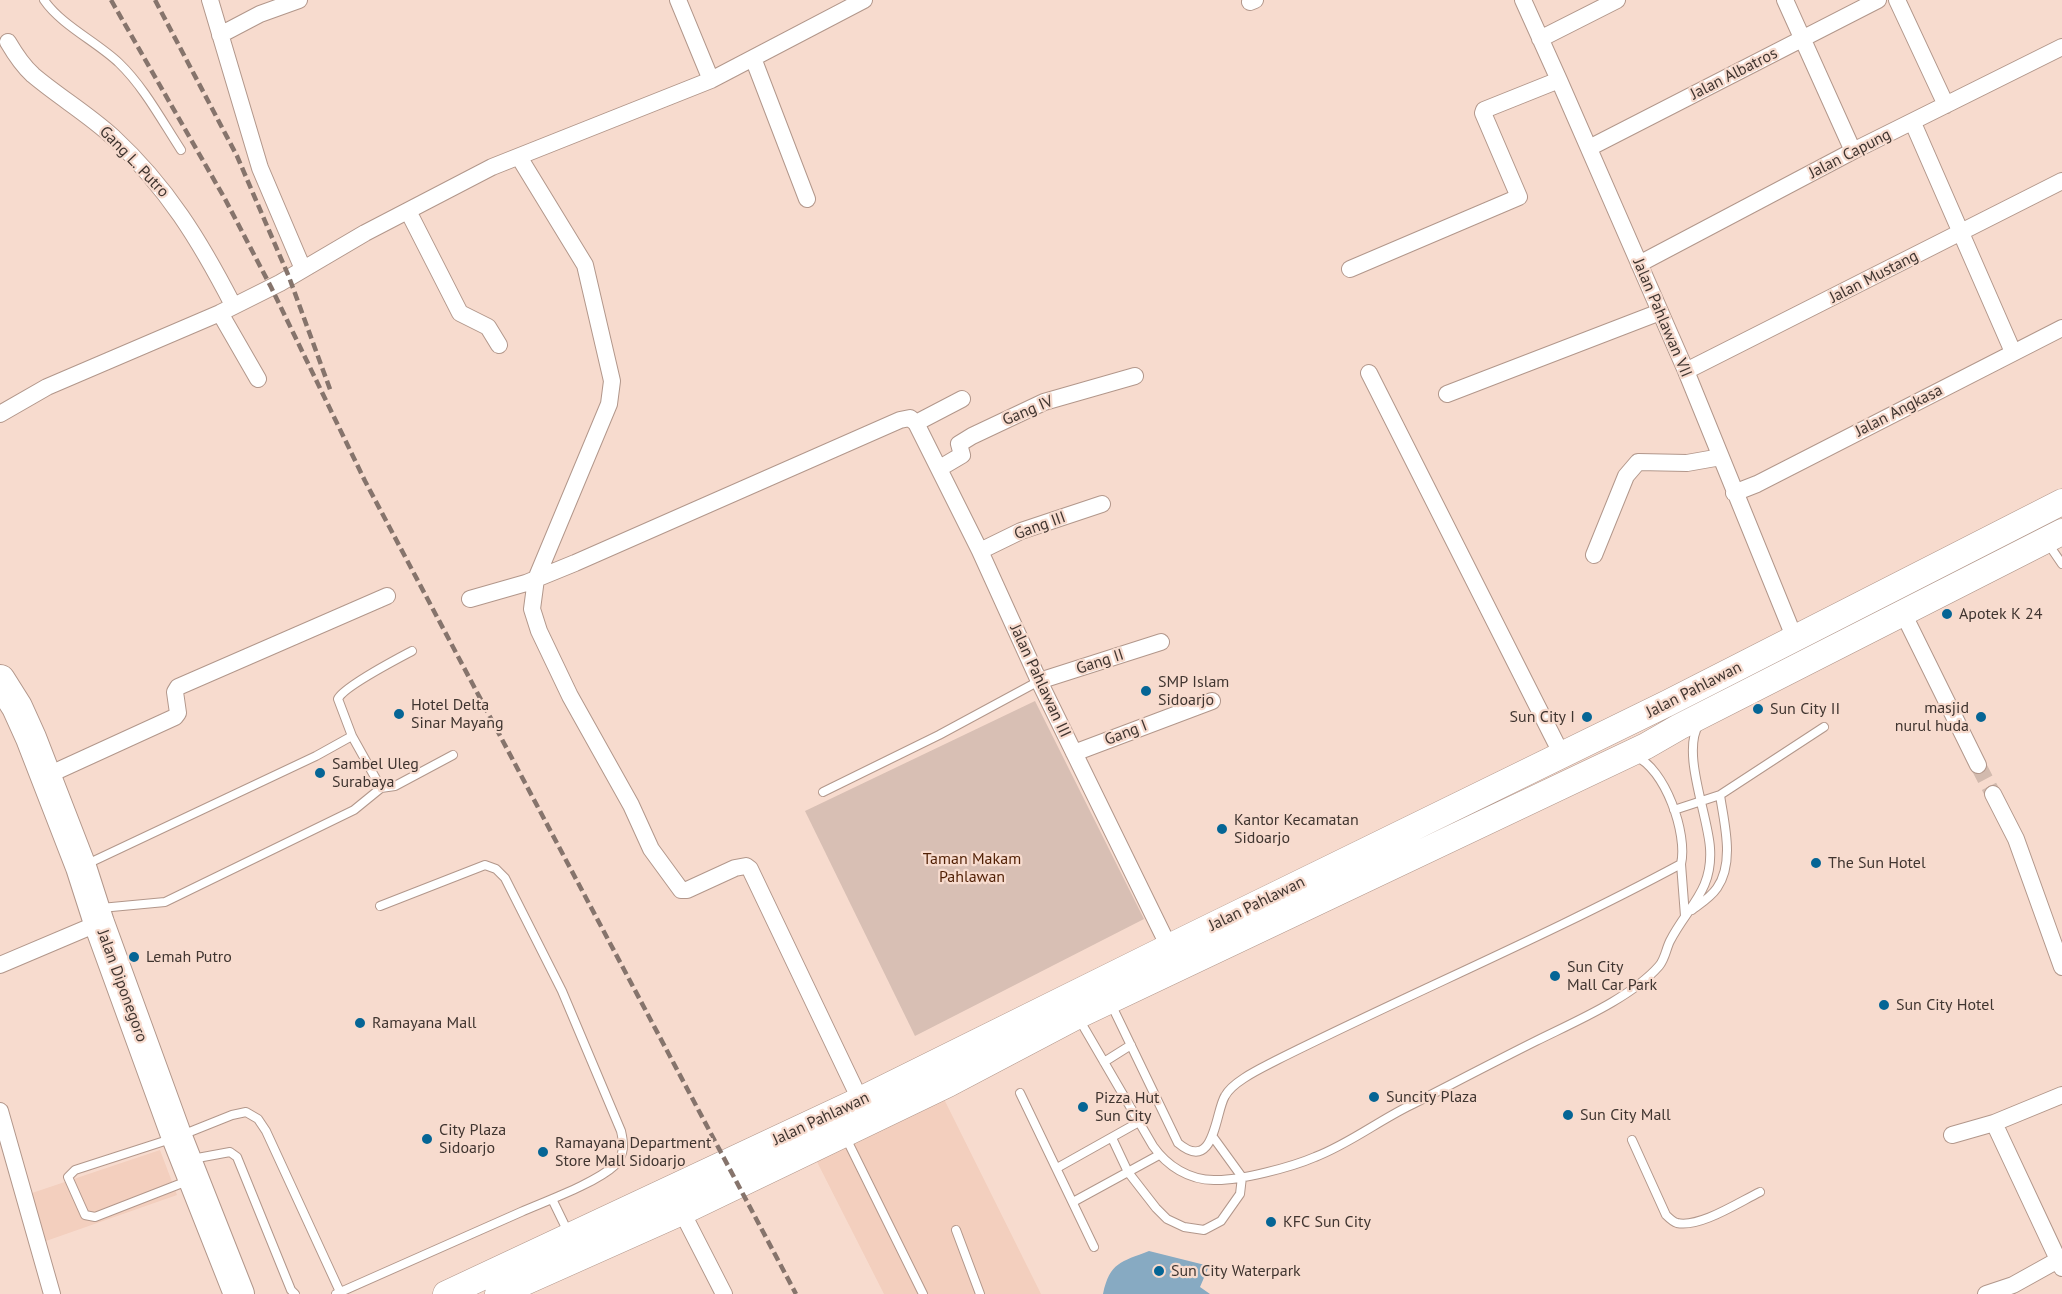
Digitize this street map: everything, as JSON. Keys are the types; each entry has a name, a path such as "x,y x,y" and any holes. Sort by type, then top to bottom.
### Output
{"highway":[{"name":"Jalan Diponegoro","path":"0,680 17,707 46,776 81,867 185,1159 239,1294"}],"main road":[{"name":"Jalan Pahlawan","path":"446,1294 574,1246 682,1212 840,1123 1169,947 1634,720 2062,502"},
{"name":"Jalan Pahlawan","path":"865,1111 948,1084 1077,1016 1637,750 1707,712 2054,536"},
{"path":"1668,703 1679,727"},
{"path":"1634,720 1637,750"},
{"name":"Jalan Pahlawan","path":"498,1294 574,1246 726,1165 840,1123"}],"street":[{"path":"210,0 260,168 303,269"},
{"path":"220,35 260,14 300,0"},
{"path":"678,0 711,80"},
{"path":"0,414 47,387 227,309 280,283 365,233 492,167 711,80 864,0"},
{"name":"Jalan Pahlawan VII","path":"1523,0 1686,371 1795,639"},
{"path":"1540,39 1617,0"},
{"path":"1785,0 1853,151"},
{"name":"Jalan Albatros","path":"1589,148 1878,0"},
{"path":"1897,0 1946,105"},
{"name":"Gang L. Putro","path":"8,42 33,75 114,137 170,198 210,261 227,309 258,380"},
{"name":"Jalan Capung","path":"1639,264 1853,151 2062,47"},
{"path":"753,58 807,199"},
{"path":"1350,269 1519,197 1483,113 1484,110 1559,80"},
{"path":"1913,123 2013,352"},
{"path":"519,157 585,265 612,381 609,404 524,583 539,631 570,696 631,805 651,849 681,890 698,886 741,866 750,869 865,1111"},
{"name":"Jalan Mustang","path":"1686,371 2062,181"},
{"path":"408,211 460,314 488,327 499,345"},
{"path":"1447,394 1660,312"},
{"name":"Jalan Angkasa","path":"1734,493 1757,484 2062,328"},
{"path":"1369,373 1562,754"},
{"name":"Gang IV","path":"939,468 962,455 959,444 1044,402 1135,376"},
{"path":"470,600 524,583 900,420 913,421 962,399"},
{"name":"Jalan Pahlawan III","path":"913,421 980,551 1039,681 1169,947"},
{"path":"1594,555 1626,476 1638,462 1687,463 1721,457"},
{"name":"Gang III","path":"980,551 1021,531 1102,504"},
{"path":"46,776 175,717 178,713 175,692 178,687 387,596"},
{"path":"1903,613 1978,765"},
{"name":"Gang II","path":"1039,681 1161,642"},
{"name":"Gang I","path":"1074,753 1212,701"},
{"path":"1993,794 2016,839 2062,967"},
{"path":"0,965 97,916"},
{"path":"1953,1136 1994,1123 2062,1095"},
{"path":"0,1111 51,1294"},
{"path":"1986,1294 2060,1264 1994,1123"},
{"path":"682,1212 724,1294"}],"lane":[{"path":"44,0 121,65 134,79 181,150"},
{"path":"2054,536 2062,564"},
{"path":"381,789 352,736 338,699 340,695 412,651"},
{"path":"823,792 939,735 1039,681"},
{"path":"1077,1016 1159,1155 1180,1172 1213,1180 1242,1177 1317,1157 1372,1129 1408,1107 1596,1011 1629,991 1660,965 1685,916 1706,887 1710,848 1692,754 1695,730 1707,712"},
{"path":"1674,810 1720,795 1824,727"},
{"path":"81,867 316,756 352,736"},
{"path":"1637,750 1643,760 1658,775 1674,810 1681,838 1685,916"},
{"path":"97,916 165,902 354,810 381,789 395,786 453,755"},
{"path":"1685,916 1717,888 1724,873 1726,842 1720,795"},
{"path":"1109,1001 1178,1143 1186,1150 1196,1150 1205,1147 1213,1137 1224,1096 1256,1071 1338,1029 1587,913 1681,864"},
{"path":"295,1294 291,1290 237,1158 230,1152 185,1159 75,1170 68,1177 86,1215 95,1217 185,1159 232,1114 246,1112 258,1119 266,1131 339,1293 597,1177 614,1166 621,1157 625,1145 562,991 505,878 496,869 485,865 380,906"},
{"path":"1104,1062 1131,1045"},
{"path":"1020,1093 1094,1247"},
{"path":"1057,1168 1139,1122"},
{"path":"840,1123 923,1294"},
{"path":"1112,1138 1128,1172 1156,1208 1167,1218 1184,1227 1204,1230 1221,1221 1230,1209 1240,1194 1242,1177 1213,1137"},
{"path":"1632,1140 1666,1215 1675,1223 1702,1220 1760,1191"},
{"path":"1073,1202 1159,1155"},
{"path":"552,1199 574,1246"},
{"path":"956,1230 980,1294"}],"shaded area":[{"path":"940,1091 1041,1294 884,1294 813,1154"},
{"path":"160,1150 177,1195 46,1241 32,1193"}],"green space":[{"name":"Taman Makam Pahlawan","path":"1035,701 1144,919 915,1036 805,811"}],"water":[{"name":"Sun City Waterpark","path":"1149,1251 1209,1266 1200,1287 1210,1294 1103,1294 1113,1269 1124,1261"}],"tunnel":[{"path":"1978,765 1993,794"}],"railway":[{"path":"111,0 225,199 271,287 365,481 796,1294"},
{"path":"155,0 237,156 289,277 331,392"}],"place":[{"name":"Apotek K 24","path":"1947,614"},
{"name":"SMP Islam Sidoarjo","path":"1146,691"},
{"name":"Sun City II","path":"1758,709"},
{"name":"Hotel Delta Sinar Mayang","path":"399,714"},
{"name":"Sun City I","path":"1587,717"},
{"name":"masjid nurul huda","path":"1981,717"},
{"name":"Sambel Uleg Surabaya","path":"320,773"},
{"name":"Kantor Kecamatan Sidoarjo","path":"1222,829"},
{"name":"The Sun Hotel","path":"1816,863"},
{"name":"Lemah Putro","path":"134,957"},
{"name":"Sun City Mall Car Park","path":"1555,976"},
{"name":"Sun City Hotel","path":"1884,1005"},
{"name":"Ramayana Mall","path":"360,1023"},
{"name":"Suncity Plaza","path":"1374,1097"},
{"name":"Pizza Hut Sun City","path":"1083,1107"},
{"name":"Sun City Mall","path":"1568,1115"},
{"name":"City Plaza Sidoarjo","path":"427,1139"},
{"name":"Ramayana Department Store Mall Sidoarjo","path":"543,1152"},
{"name":"KFC Sun City","path":"1271,1222"},
{"name":"Sun City Waterpark","path":"1159,1271"}]}
